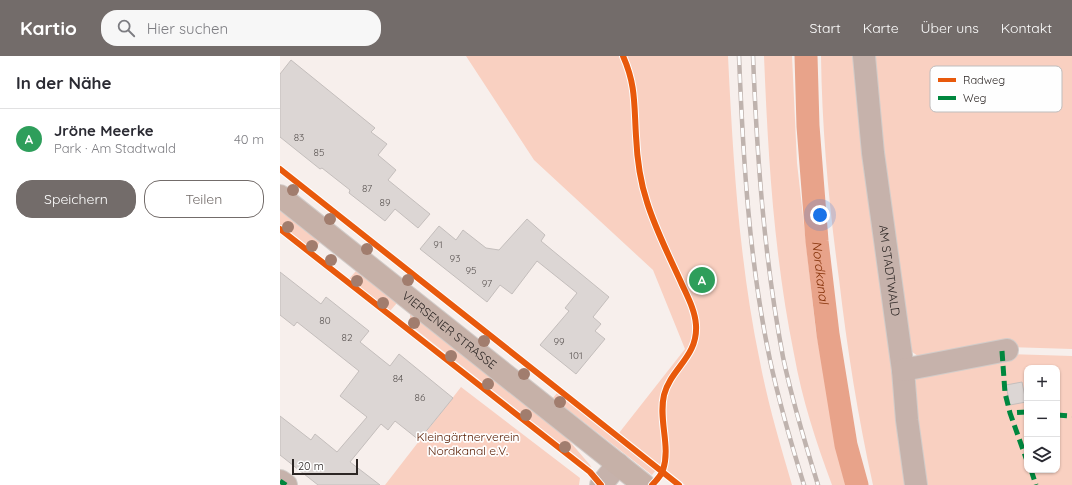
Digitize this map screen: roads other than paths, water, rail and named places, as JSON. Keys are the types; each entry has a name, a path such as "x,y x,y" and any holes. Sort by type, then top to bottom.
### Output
{"main road":[{"name":"VIERSENER STRASSE","path":"280,196 644,485"}],"street":[{"name":"AM STADTWALD","path":"864,56 873,153 903,370 907,420 916,485"},
{"path":"903,370 1007,350"},
{"path":"601,485 618,464"},
{"path":"280,481 286,485"}],"waterway":[{"name":"Nordkanal","path":"806,56 808,126 817,241 828,334 846,445 857,485"}],"railway":[{"path":"739,56 748,209 757,285 770,360 804,485"},
{"path":"753,56 762,207 776,319 790,389 818,485"}],"place":[{"name":"Jröne Meerke","path":"702,280"}],"park label":[{"name":"Kleingärtnerverein Nordkanal e.V.","path":"468,444"}]}
